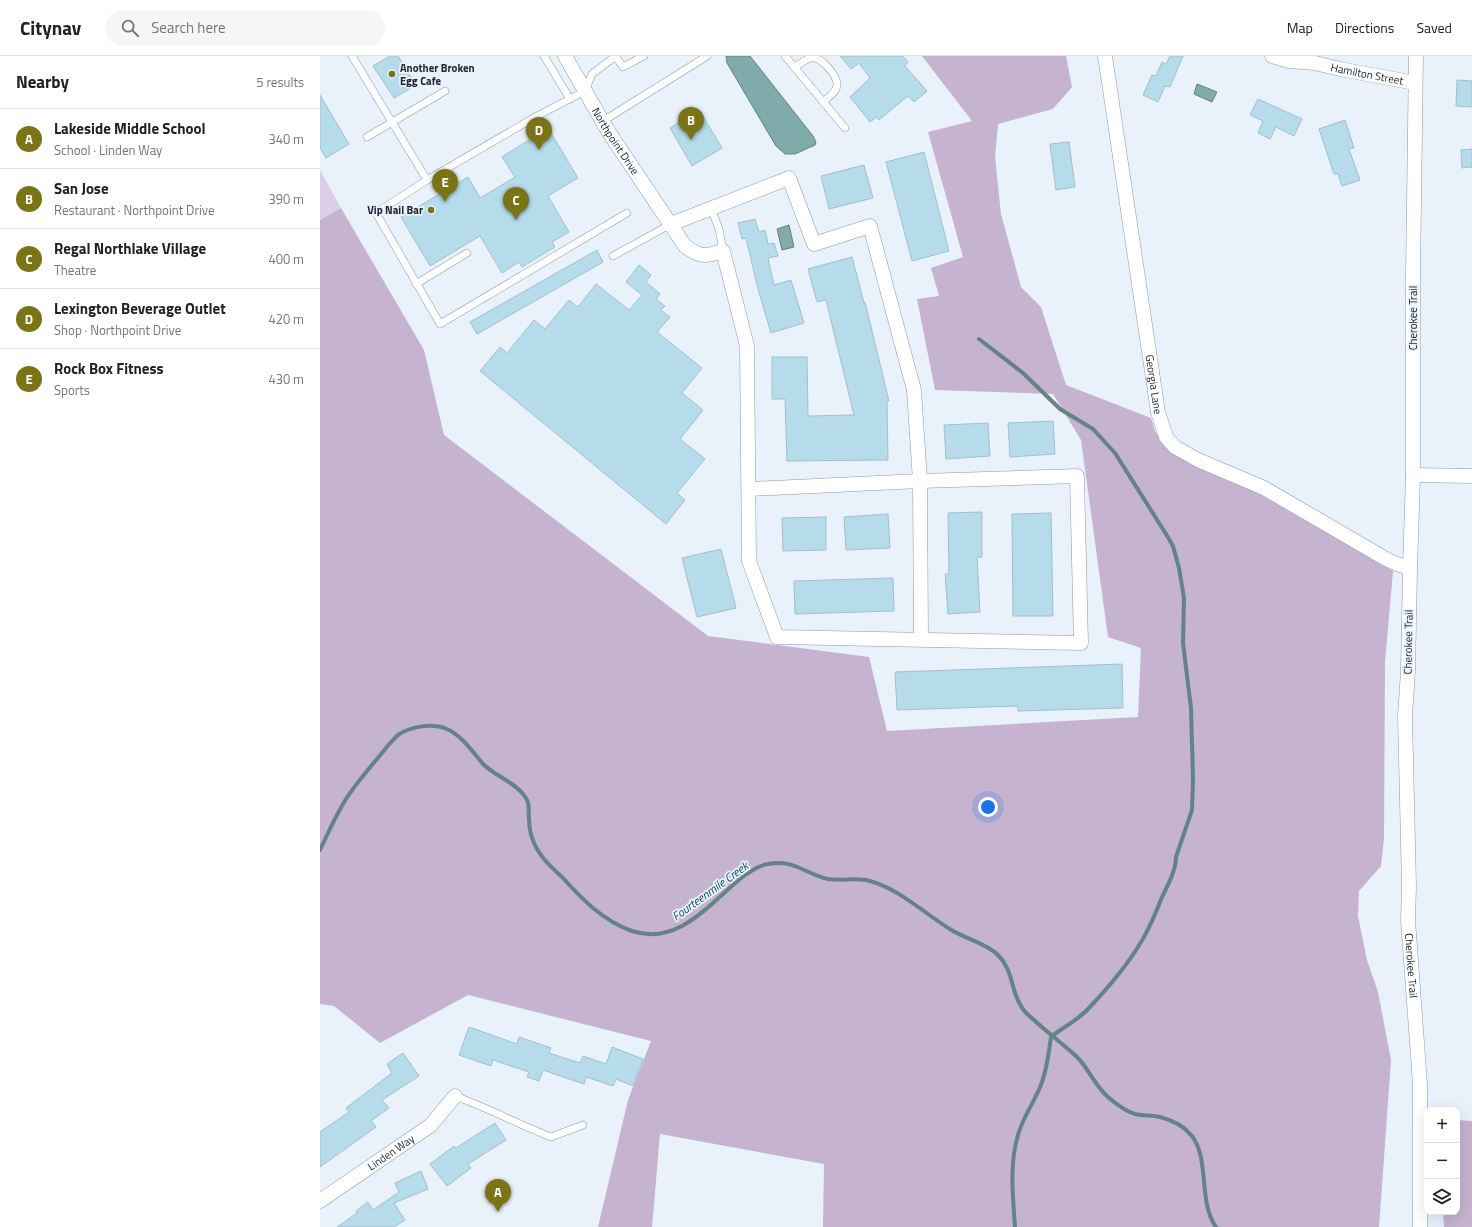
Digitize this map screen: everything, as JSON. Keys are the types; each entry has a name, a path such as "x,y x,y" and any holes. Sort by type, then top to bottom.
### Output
{"street":[{"name":"Northpoint Drive","path":"565,56 603,121 685,246 698,255 712,254 723,251"},
{"name":"Georgia Lane","path":"1105,56 1158,412 1166,436 1175,447 1198,460 1264,488 1386,559 1410,568"},
{"name":"Hamilton Street","path":"1272,56 1289,61 1315,63 1415,83"},
{"name":"Cherokee Trail","path":"1416,56 1413,475 1408,671 1405,716 1409,886 1408,920 1420,1084 1420,1227"},
{"path":"671,224 789,178 814,244 870,226 914,390 920,481 921,640"},
{"path":"723,251 747,346 749,561 777,637 1080,643 1077,476 920,481 749,490"},
{"path":"1413,475 1472,476"},
{"name":"Linden Way","path":"320,1201 431,1125 455,1096"}],"lane":[{"path":"352,56 427,180"},
{"path":"544,56 570,99"},
{"path":"627,213 440,324 376,213 427,180 537,116 585,91 592,74 616,56 623,67 644,56"},
{"path":"603,121 707,56"},
{"path":"784,56 845,128"},
{"path":"794,67 811,58 817,58 834,75 837,86 835,92 823,102"},
{"path":"367,137 445,91"},
{"path":"711,208 719,229 723,251"},
{"path":"612,256 671,224"},
{"path":"416,284 467,253"},
{"path":"455,1096 551,1137 583,1125"}],"shaded area":[{"path":"726,56 750,56 813,136 816,142 815,145 795,154 785,154 776,146 727,63"},
{"path":"922,56 1066,56 1072,87 1053,109 998,124 995,157 1001,214 1021,287 1041,307 1066,385 1151,418 1155,431 1164,445 1195,463 1258,493 1393,571 1385,662 1384,838 1381,866 1359,891 1358,916 1367,960 1378,992 1391,1060 1379,1227 823,1227 824,1164 660,1134 652,1227 598,1227 628,1100 651,1041 468,995 380,1043 334,1006 320,1004 320,220 341,208 424,350 444,435 708,636 869,657 887,731 1138,717 1141,648 1108,637 1081,440 1053,394 935,390 917,299 939,296 931,268 963,257 928,132 972,121"},
{"path":"1197,84 1217,92 1212,102 1194,94"},
{"path":"320,170 341,208 320,220"},
{"path":"789,225 794,247 782,250 777,229"},
{"path":"1460,1120 1472,1121 1472,1227 1444,1227 1443,1215 1460,1215"}],"building":[{"path":"390,56 398,56 416,85 394,98 373,66"},
{"path":"840,56 903,56 908,62 905,66 927,91 914,102 908,96 879,120 877,117 870,122 850,97 870,78 859,63 851,69"},
{"path":"1170,56 1183,56 1170,87 1165,86 1158,102 1143,95 1152,75 1156,76 1162,62 1166,64"},
{"path":"1457,80 1472,81 1472,107 1456,106"},
{"path":"320,95 349,144 326,158 320,148"},
{"path":"1258,99 1302,119 1294,136 1276,127 1270,139 1258,133 1263,121 1250,115"},
{"path":"699,110 722,148 692,166 670,128"},
{"path":"1345,120 1354,148 1349,149 1360,180 1342,186 1338,174 1334,174 1319,129"},
{"path":"548,128 578,178 548,196 569,232 552,242 555,247 522,267 519,262 502,273 480,236 430,266 401,217 468,177 480,198 515,177 502,157"},
{"path":"1069,142 1075,187 1056,190 1050,144"},
{"path":"1472,149 1472,167 1462,168 1461,150"},
{"path":"924,152 949,251 912,261 886,162"},
{"path":"864,165 873,198 829,209 821,176"},
{"path":"755,219 759,232 765,230 768,244 774,243 778,256 768,258 774,285 791,280 804,323 771,333 758,289 746,238 742,239 738,223"},
{"path":"597,250 603,262 477,334 470,322"},
{"path":"852,257 864,303 865,302 889,401 887,401 888,460 787,461 785,399 772,399 772,357 807,357 808,416 854,415 826,300 817,302 808,269"},
{"path":"639,265 651,275 646,282 660,294 656,299 665,306 661,310 670,317 657,332 702,368 682,393 703,410 680,439 705,459 677,493 685,500 666,524 480,371 500,347 507,353 534,320 545,329 569,300 578,307 596,284 629,310 642,295 626,282"},
{"path":"1053,421 1055,454 1010,457 1008,423"},
{"path":"988,423 990,456 946,459 944,425"},
{"path":"982,512 982,557 977,557 980,612 948,614 945,574 949,574 948,513"},
{"path":"1051,513 1053,616 1013,616 1012,514"},
{"path":"888,514 890,548 846,550 844,517"},
{"path":"826,517 826,550 783,551 782,518"},
{"path":"721,549 736,608 697,617 682,558"},
{"path":"893,578 894,611 795,614 794,581"},
{"path":"1122,664 1123,708 1018,711 1018,706 897,710 895,672"},
{"path":"469,1027 517,1044 519,1037 551,1048 549,1053 580,1063 583,1056 606,1064 612,1047 643,1059 633,1086 616,1079 613,1086 586,1077 584,1084 543,1070 539,1081 527,1077 529,1072 493,1060 491,1066 459,1055"},
{"path":"403,1053 419,1076 382,1100 389,1108 371,1121 376,1127 320,1167 320,1132 349,1112 346,1108 392,1073 387,1064"},
{"path":"495,1123 506,1140 468,1164 471,1168 447,1186 430,1164 454,1146 456,1148"},
{"path":"421,1171 428,1189 394,1203 405,1220 394,1227 337,1227 357,1213 356,1211 368,1202 373,1210 399,1192 395,1183"}],"waterway":[{"path":"979,339 1023,373 1060,409 1093,429 1115,453 1173,546 1179,568 1184,598 1183,643 1191,708 1193,779 1192,810 1176,857 1173,872 1153,920 1123,968 1084,1013 1051,1037 1047,1066 1042,1082 1020,1128 1015,1146 1012,1181 1015,1227"},
{"name":"Fourteenmile Creek","path":"320,850 346,799 392,741 398,735 409,729 422,726 435,726 447,729 457,735 488,769 513,785 523,794 528,804 529,824 534,843 536,848 550,866 602,915 621,927 632,931 649,934 665,933 680,927 707,908 745,875 756,868 765,865 777,863 793,865 828,879 861,879 878,884 900,895 953,931 983,945 998,955 1007,967 1015,993 1024,1010 1077,1057 1103,1093 1114,1102 1131,1113 1157,1116 1178,1124 1189,1132 1201,1157 1207,1206 1216,1227"}],"place":[{"name":"Another Broken Egg Cafe","path":"392,74"},
{"name":"San Jose","path":"691,140"},
{"name":"Lexington Beverage Outlet","path":"539,150"},
{"name":"Rock Box Fitness","path":"445,202"},
{"name":"Vip Nail Bar","path":"431,210"},
{"name":"Regal Northlake Village","path":"516,220"},
{"name":"Lakeside Middle School","path":"498,1212"}]}
